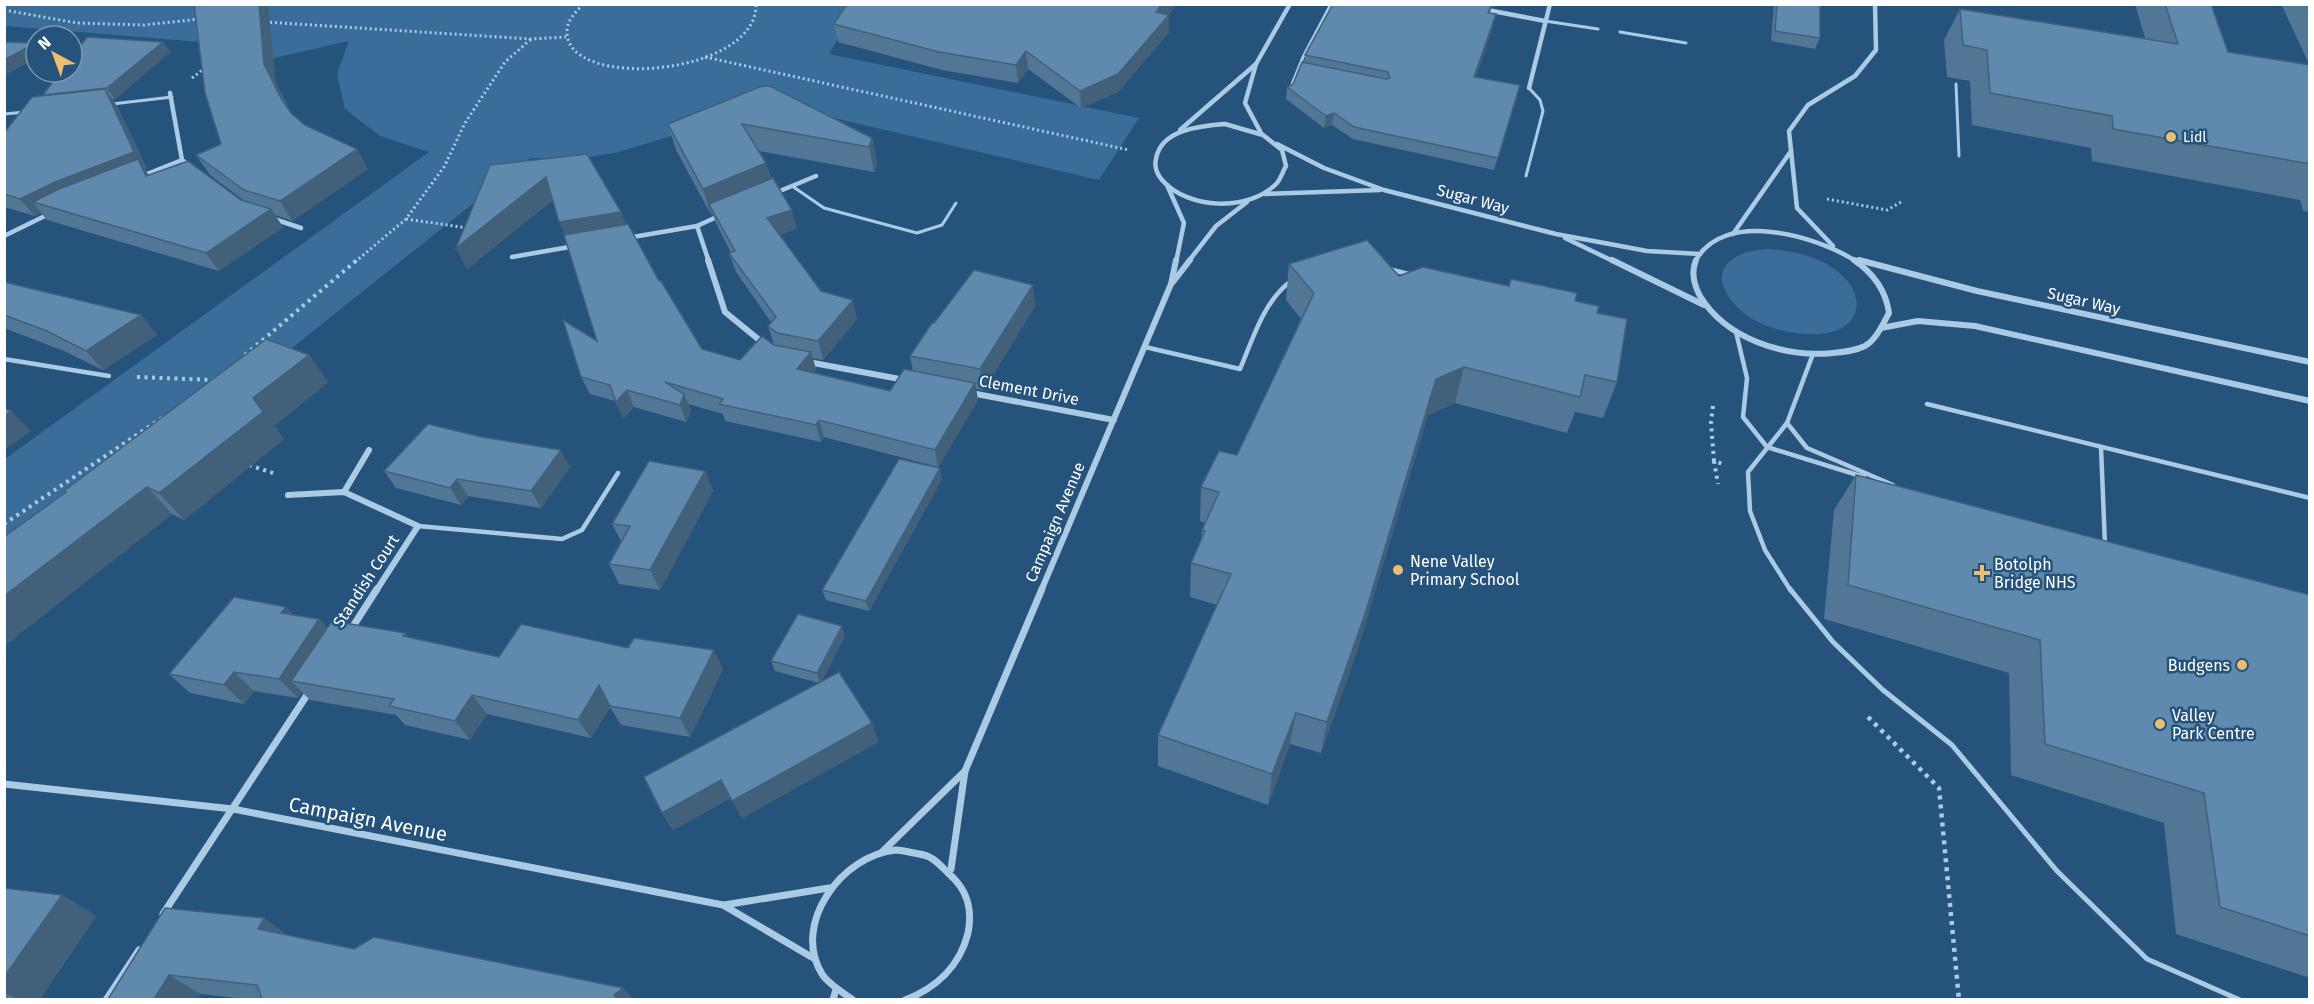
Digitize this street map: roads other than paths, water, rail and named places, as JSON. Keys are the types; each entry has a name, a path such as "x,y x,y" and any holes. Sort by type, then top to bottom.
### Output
{"street":[{"path":"1261,133 1245,103 1257,64 1290,4"},
{"path":"1471,4 1482,9 1545,21"},
{"path":"1528,88 1550,4"},
{"path":"1835,249 1797,208 1790,130 1808,105 1855,76 1876,50 1875,4"},
{"path":"1176,134 1191,128 1225,124 1261,133 1277,144 1285,154 1287,165 1284,176 1276,186 1249,199 1215,202 1196,199 1167,185 1159,176 1155,166 1156,155 1163,144 1257,64"},
{"path":"171,95 182,160 191,167"},
{"name":"Sugar Way","path":"1277,144 1324,168 1384,190 1556,234 1647,251 1700,254"},
{"path":"1733,234 1791,150"},
{"path":"138,177 182,160"},
{"path":"771,194 816,176"},
{"name":"Campaign Avenue","path":"951,869 965,771 1171,284 1184,223 1167,185"},
{"name":"Sugar Way","path":"1263,194 1300,190 1384,190"},
{"name":"Campaign Avenue","path":"1171,284 1216,226 1249,199"},
{"path":"4,236 52,212"},
{"path":"616,239 697,226 729,212"},
{"path":"267,217 301,228"},
{"path":"697,226 725,312 772,350"},
{"path":"1756,231 1809,238 1853,259 1869,271 1885,292 1889,313 1881,328 1866,345 1842,353 1813,354 1787,351 1737,332 1705,306 1694,287 1693,269 1700,254 1713,242 1733,234 1756,231"},
{"name":"Sugar Way","path":"1556,234 1705,306"},
{"path":"512,257 581,245"},
{"name":"Sugar Way","path":"1853,259 1977,291 2310,362"},
{"path":"1881,328 1918,321 1975,326 2310,401"},
{"path":"804,361 907,381"},
{"name":"Clement Drive","path":"965,392 1114,420"},
{"path":"344,492 369,450"},
{"name":"Standish Court","path":"288,495 344,492 418,526 348,633"},
{"path":"157,923 316,682"},
{"name":"Campaign Avenue","path":"882,853 965,771"},
{"name":"Campaign Avenue","path":"4,784 233,809 723,905 815,959"},
{"path":"853,999 836,989 823,976 815,959 811,935 816,911 829,888 843,872 861,860 882,853 907,850 931,856 951,869 964,888 970,910 968,935 958,959 940,981 917,996 905,999"},
{"name":"Campaign Avenue","path":"723,905 829,888"},
{"path":"106,999 144,942"},
{"path":"833,999 836,989"}],"lane":[{"path":"1288,93 1330,4"},
{"path":"1545,21 1598,29"},
{"path":"1620,32 1686,43"},
{"path":"1298,70 1309,72"},
{"path":"1956,84 1959,156"},
{"path":"1526,176 1543,111 1540,100 1528,88"},
{"path":"104,104 171,95"},
{"path":"4,114 36,111"},
{"path":"792,186 824,208 917,233 942,225 956,202"},
{"path":"1378,266 1423,277"},
{"path":"1145,347 1240,369 1282,286 1299,277"},
{"path":"1737,332 1747,378 1743,417 1767,447 1901,489 1808,448 1787,423"},
{"path":"1813,354 1787,423 1749,472 1750,512 1765,550 1793,594 1833,642 1883,690 1952,745 2057,871 2147,959 2240,999"},
{"path":"4,359 109,376"},
{"path":"1926,404 2310,498"},
{"path":"2101,447 2106,545"},
{"path":"418,526 562,538 582,530 618,473"},
{"path":"2095,542 2117,548"}],"place":[{"name":"Lidl","path":"2171,137"},
{"name":"Nene Valley Primary School","path":"1398,570"},
{"name":"Botolph Bridge NHS","path":"1982,573"},
{"name":"Budgens","path":"2242,665"},
{"name":"Valley Park Centre","path":"2160,724"}]}
